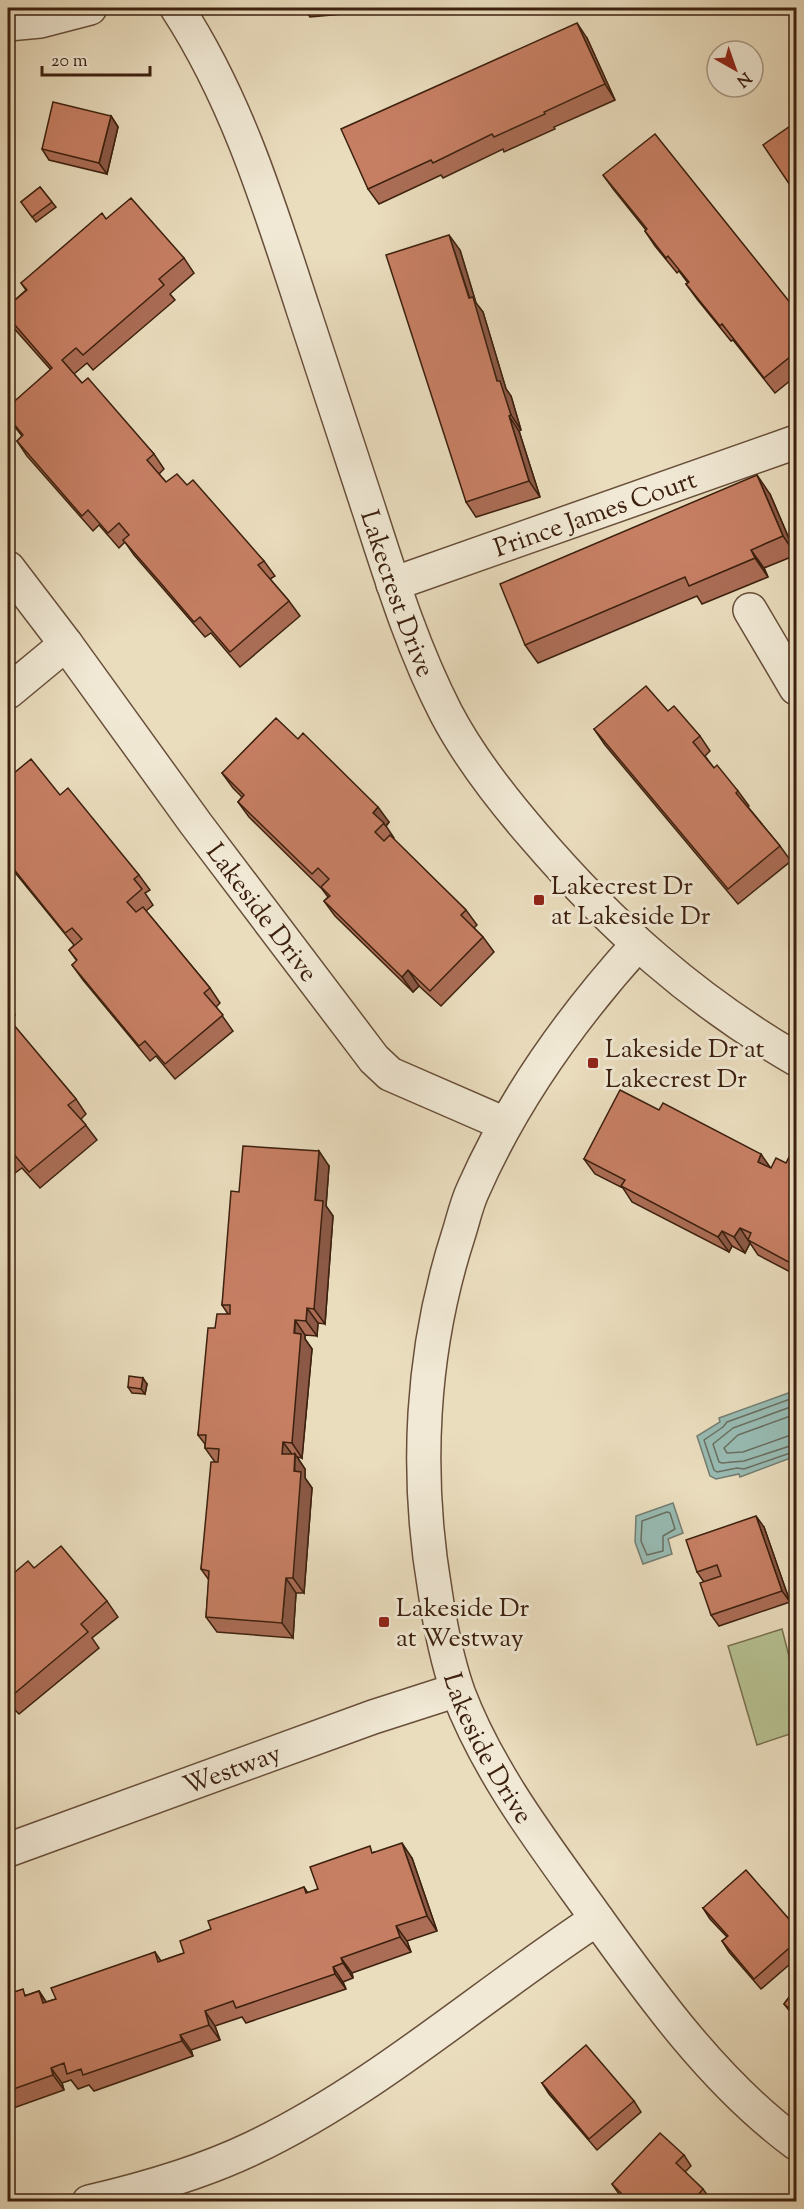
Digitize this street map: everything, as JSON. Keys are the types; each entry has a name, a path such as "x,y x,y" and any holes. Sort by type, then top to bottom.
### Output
{"street":[{"path":"8,24 40,21 90,8"},
{"name":"Lakecrest Drive","path":"177,8 218,78 255,164 406,625 446,712 462,741 513,811 591,901 638,944 707,1001 765,1041 796,1059"},
{"name":"Prince James Court","path":"393,584 796,442"},
{"name":"Lakeside Drive","path":"8,568 196,824 374,1059 390,1074 505,1124"},
{"path":"750,610 796,688"},
{"path":"8,692 66,644"},
{"name":"Lakeside Drive","path":"638,944 603,982 528,1086 505,1124 472,1193 449,1264 435,1327 427,1383 423,1446 423,1505 429,1559 441,1628 457,1690 473,1727 500,1776 537,1835 650,1992 698,2049 737,2091 779,2130 796,2142"},
{"name":"Westway","path":"8,1850 373,1717 457,1690"},
{"path":"89,2202 146,2188 217,2164 252,2149 320,2113 597,1919"}],"green space":[{"path":"782,1629 796,1683 796,1732 757,1745 728,1646"}],"water":[{"path":"794,1391 796,1395 796,1456 740,1477 739,1474 716,1479 710,1476 697,1436 720,1422 719,1418"},
{"path":"673,1503 683,1533 668,1539 672,1554 643,1564 635,1542 636,1516"}],"building":[{"path":"577,23 605,84 494,137 492,134 433,163 431,160 368,189 341,129"},
{"path":"53,102 111,116 99,163 42,149"},
{"path":"796,122 796,190 794,186 792,188 763,145"},
{"path":"655,134 796,310 796,352 764,378 722,324 720,326 686,284 689,282 668,256 666,258 645,231 647,229 603,175"},
{"path":"40,187 52,202 32,217 21,202"},
{"path":"131,198 184,258 159,279 164,285 83,355 76,348 62,360 82,383 88,378 154,454 147,460 166,482 177,474 187,485 193,480 264,561 258,565 289,601 230,652 200,617 194,622 123,540 129,535 119,523 108,533 88,510 82,516 17,441 23,435 8,417 8,407 52,368 8,317 8,306 27,290 21,283 102,213 106,219"},
{"path":"449,235 469,298 473,297 497,381 500,381 511,415 509,416 529,481 466,502 386,255"},
{"path":"757,475 783,536 751,550 755,558 689,586 685,577 525,645 500,584"},
{"path":"646,686 668,711 674,706 700,736 693,742 714,768 717,765 738,791 736,793 780,846 728,889 594,729"},
{"path":"276,718 298,739 303,733 378,807 373,813 384,823 375,832 384,841 390,835 466,910 461,915 483,937 430,991 408,970 402,977 324,901 330,896 321,887 329,879 318,868 312,874 238,802 244,795 222,773"},
{"path":"31,759 60,795 68,788 139,875 134,879 142,889 127,902 136,912 143,907 210,988 204,993 223,1015 165,1064 145,1041 139,1046 72,965 77,960 69,950 82,939 72,928 65,933 8,862 8,778"},
{"path":"8,1018 76,1099 68,1105 86,1125 29,1172 12,1152 8,1156"},
{"path":"620,1090 659,1110 663,1103 761,1154 758,1162 771,1168 776,1158 786,1163 789,1157 796,1161 796,1266 748,1240 751,1233 740,1228 734,1237 722,1231 718,1237 621,1186 625,1180 584,1159"},
{"path":"243,1146 319,1151 315,1200 323,1201 314,1309 307,1308 306,1321 295,1320 294,1333 301,1334 292,1443 283,1442 282,1454 295,1454 294,1471 301,1472 293,1578 286,1578 282,1623 206,1617 209,1571 201,1569 211,1462 218,1462 219,1449 205,1448 206,1435 198,1435 208,1328 215,1328 217,1314 230,1314 230,1305 222,1305 231,1191 239,1192"},
{"path":"129,1376 143,1378 141,1389 128,1387"},
{"path":"756,1516 782,1591 711,1615 700,1583 721,1576 717,1565 697,1572 686,1540"},
{"path":"61,1546 107,1601 81,1624 88,1632 8,1699 8,1578 28,1561 34,1568"},
{"path":"402,1843 427,1916 396,1926 400,1937 341,1958 343,1963 333,1967 335,1974 236,2008 233,2001 205,2011 209,2025 180,2035 182,2041 83,2075 81,2069 67,2074 64,2063 51,2068 53,2075 8,2091 8,1994 23,1989 25,1996 39,1991 43,2003 56,1999 51,1988 155,1952 158,1962 184,1953 180,1941 211,1929 208,1921 304,1887 306,1893 318,1889 310,1867 370,1846 372,1853"},
{"path":"746,1870 796,1927 796,1942 754,1979 722,1941 728,1936 703,1908"},
{"path":"796,1988 796,2014 784,2004"},
{"path":"586,2045 634,2101 589,2139 542,2083"},
{"path":"660,2133 684,2155 676,2163 703,2189 692,2202 630,2202 612,2184"}],"place":[{"name":"Lakecrest Dr at Lakeside Dr","path":"539,900"},
{"name":"Lakeside Dr at Lakecrest Dr","path":"593,1063"},
{"name":"Lakeside Dr at Westway","path":"384,1622"}]}
